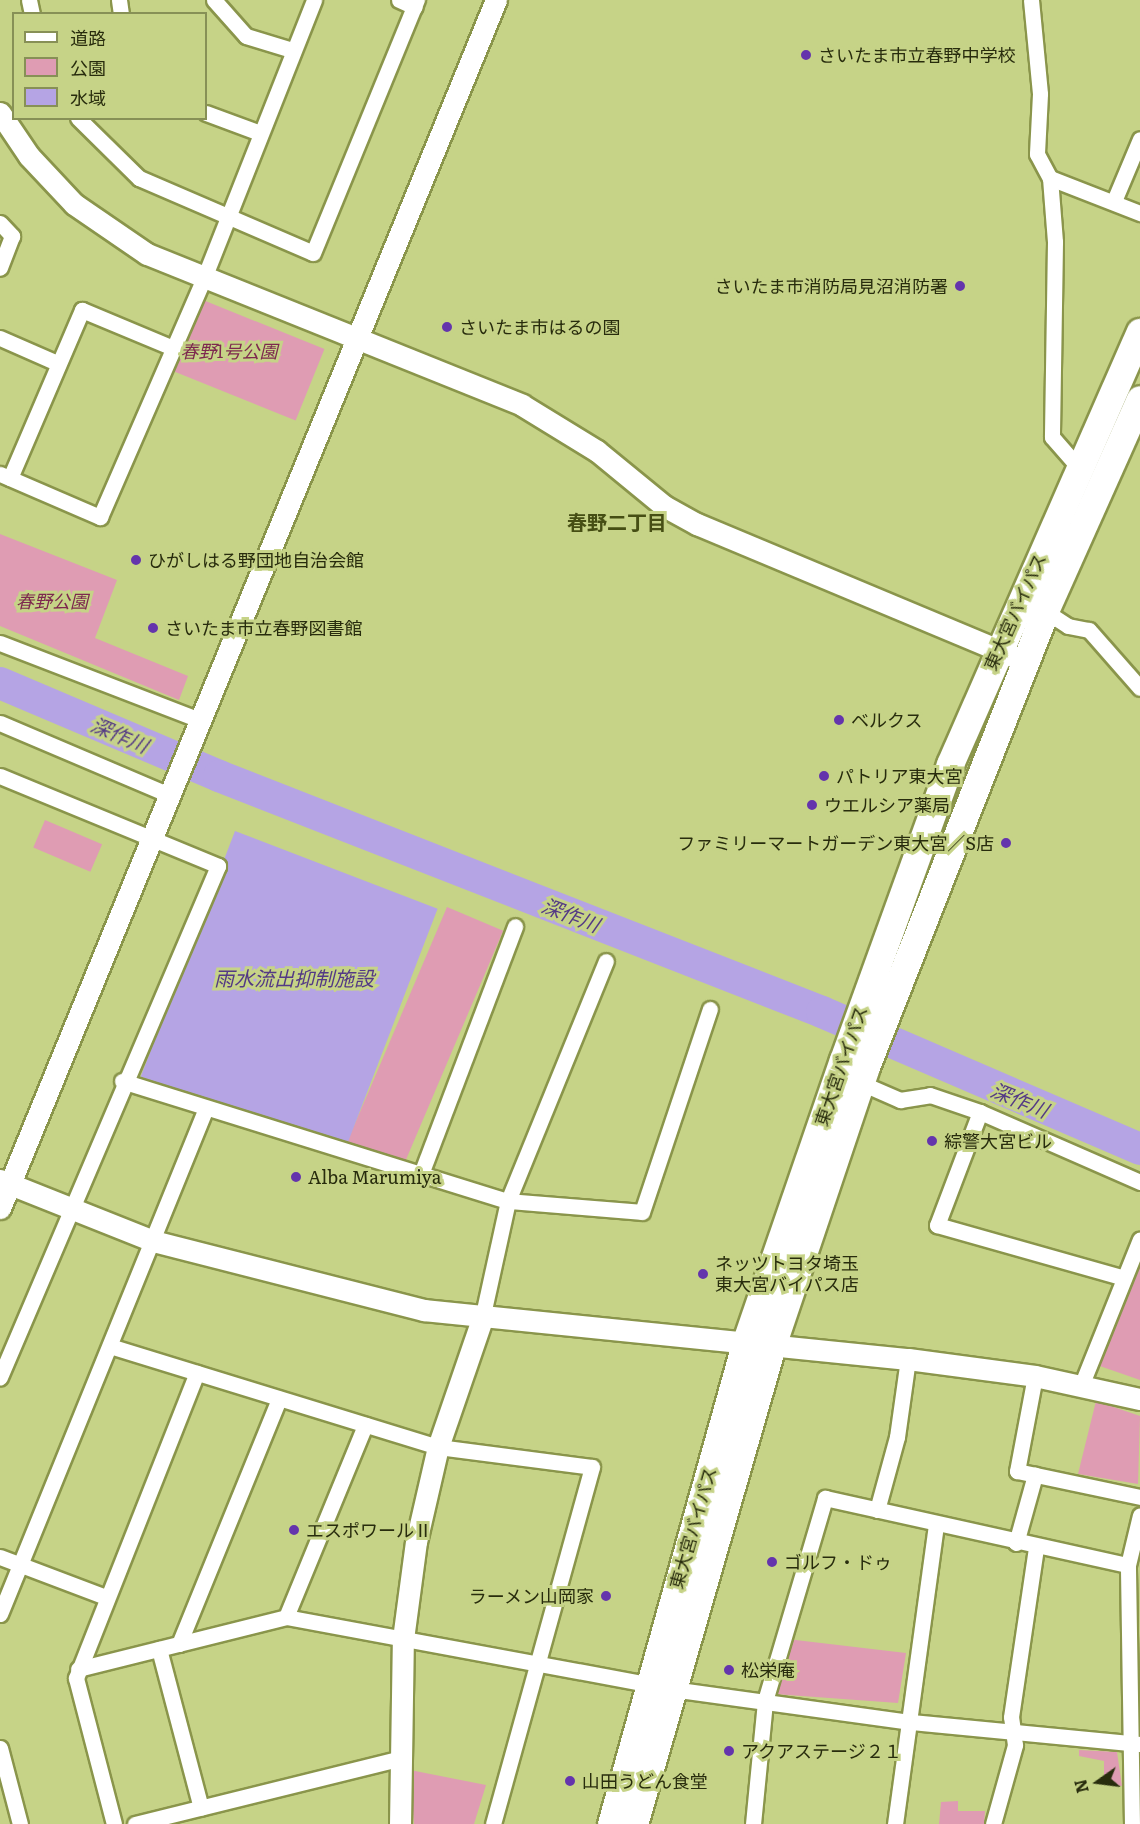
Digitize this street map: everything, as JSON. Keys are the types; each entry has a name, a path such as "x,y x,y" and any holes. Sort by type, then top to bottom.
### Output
{"highway":[{"name":"東大宮バイパス","path":"611,1824 660,1687 772,1346 874,1011 998,649 1140,332"},
{"name":"東大宮バイパス","path":"874,1011 1026,661 1045,611 1140,399"},
{"name":"東大宮バイパス","path":"634,1824 660,1687 745,1344 856,1070"}],"street":[{"path":"214,0 246,36 292,50"},
{"path":"173,348 82,310 5,476 100,517 204,278 292,50 314,0"},
{"path":"80,120 139,178 226,218 313,253 416,3 399,0"},
{"path":"0,1208 5,1182 152,838 496,0"},
{"path":"1031,0 1040,94 1038,154 1050,178 1055,242 1052,437 1079,468"},
{"path":"0,113 29,156 74,204 147,254 550,420 597,451 664,506 697,524 1026,661"},
{"path":"207,114 260,133"},
{"path":"1114,201 1140,139"},
{"path":"1050,178 1140,213"},
{"path":"0,223 12,236 0,268"},
{"path":"0,338 57,363"},
{"path":"1045,611 1068,626 1089,630 1140,688"},
{"path":"0,643 198,725"},
{"path":"0,723 171,791"},
{"path":"0,776 218,866 122,1081 0,1377"},
{"path":"422,1174 515,926"},
{"path":"400,1824 398,1759 403,1639 416,1542 438,1447 482,1318 508,1201 606,961"},
{"path":"122,1081 508,1201 642,1212 710,1009"},
{"path":"856,1070 900,1100 930,1095 980,1112 1140,1182"},
{"path":"0,1614 206,1108"},
{"path":"980,1112 937,1225 1124,1278"},
{"path":"5,1182 153,1240 423,1310 482,1318 908,1359 1035,1377 1140,1398"},
{"path":"1081,1386 1140,1239"},
{"path":"110,1346 438,1447 591,1467 534,1664 493,1824"},
{"path":"877,1510 897,1437 908,1359"},
{"path":"114,1824 76,1678 106,1597 197,1373"},
{"path":"1035,1377 1017,1471 1140,1497"},
{"path":"179,1644 279,1399"},
{"path":"286,1617 365,1425"},
{"path":"1016,1543 1035,1475"},
{"path":"753,1824 765,1701 825,1498 1036,1548 1128,1565"},
{"path":"1132,1824 1136,1745 1128,1565 1139,1520"},
{"path":"895,1824 911,1722 936,1524"},
{"path":"993,1824 1014,1732 1011,1717 1036,1548"},
{"path":"0,1557 106,1597"},
{"path":"78,1669 286,1617 660,1687 911,1722 1136,1745"},
{"path":"159,1648 201,1808"},
{"path":"0,1748 20,1824"},
{"path":"135,1824 398,1759"}],"green space":[{"name":"春野1号公園","path":"203,300 324,349 296,420 174,371"},
{"name":"春野公園","path":"0,534 117,580 95,638 188,676 179,700 0,626"},
{"path":"45,820 102,844 90,872 33,848"},
{"path":"447,907 503,931 404,1166 347,1142"},
{"path":"1140,1249 1140,1380 1094,1364"},
{"path":"1096,1401 1140,1416 1138,1484 1078,1474"},
{"path":"787,1639 906,1653 898,1703 774,1694"},
{"path":"1079,1750 1117,1752 1122,1786 1104,1783 1104,1761 1079,1756"},
{"path":"410,1770 486,1785 474,1824 414,1824"},
{"path":"958,1801 958,1811 985,1811 984,1824 939,1824 941,1802"}],"water":[{"name":"雨水流出抑制施設","path":"235,831 438,909 343,1154 141,1077"}],"waterway":[{"name":"深作川","path":"0,683 219,776 822,1012 1140,1149"}],"place":[{"name":"さいたま市立春野中学校","path":"806,55"},
{"name":"さいたま市消防局見沼消防署","path":"960,286"},
{"name":"さいたま市はるの園","path":"447,327"},
{"name":"ひがしはる野団地自治会館","path":"136,560"},
{"name":"さいたま市立春野図書館","path":"153,628"},
{"name":"ベルクス","path":"839,720"},
{"name":"パトリア東大宮","path":"824,776"},
{"name":"ウエルシア薬局","path":"812,805"},
{"name":"ファミリーマートガーデン東大宮／S店","path":"1006,843"},
{"name":"綜警大宮ビル","path":"932,1141"},
{"name":"Alba Marumiya","path":"296,1177"},
{"name":"ネッツトヨタ埼玉 東大宮バイパス店","path":"703,1274"},
{"name":"エスポワールⅡ","path":"294,1530"},
{"name":"ゴルフ・ドゥ","path":"772,1562"},
{"name":"ラーメン山岡家","path":"606,1596"},
{"name":"松栄庵","path":"729,1670"},
{"name":"アクアステージ２１","path":"729,1751"},
{"name":"山田うどん食堂","path":"570,1781"}],"district":[{"name":"春野二丁目","path":"617,521"}]}
